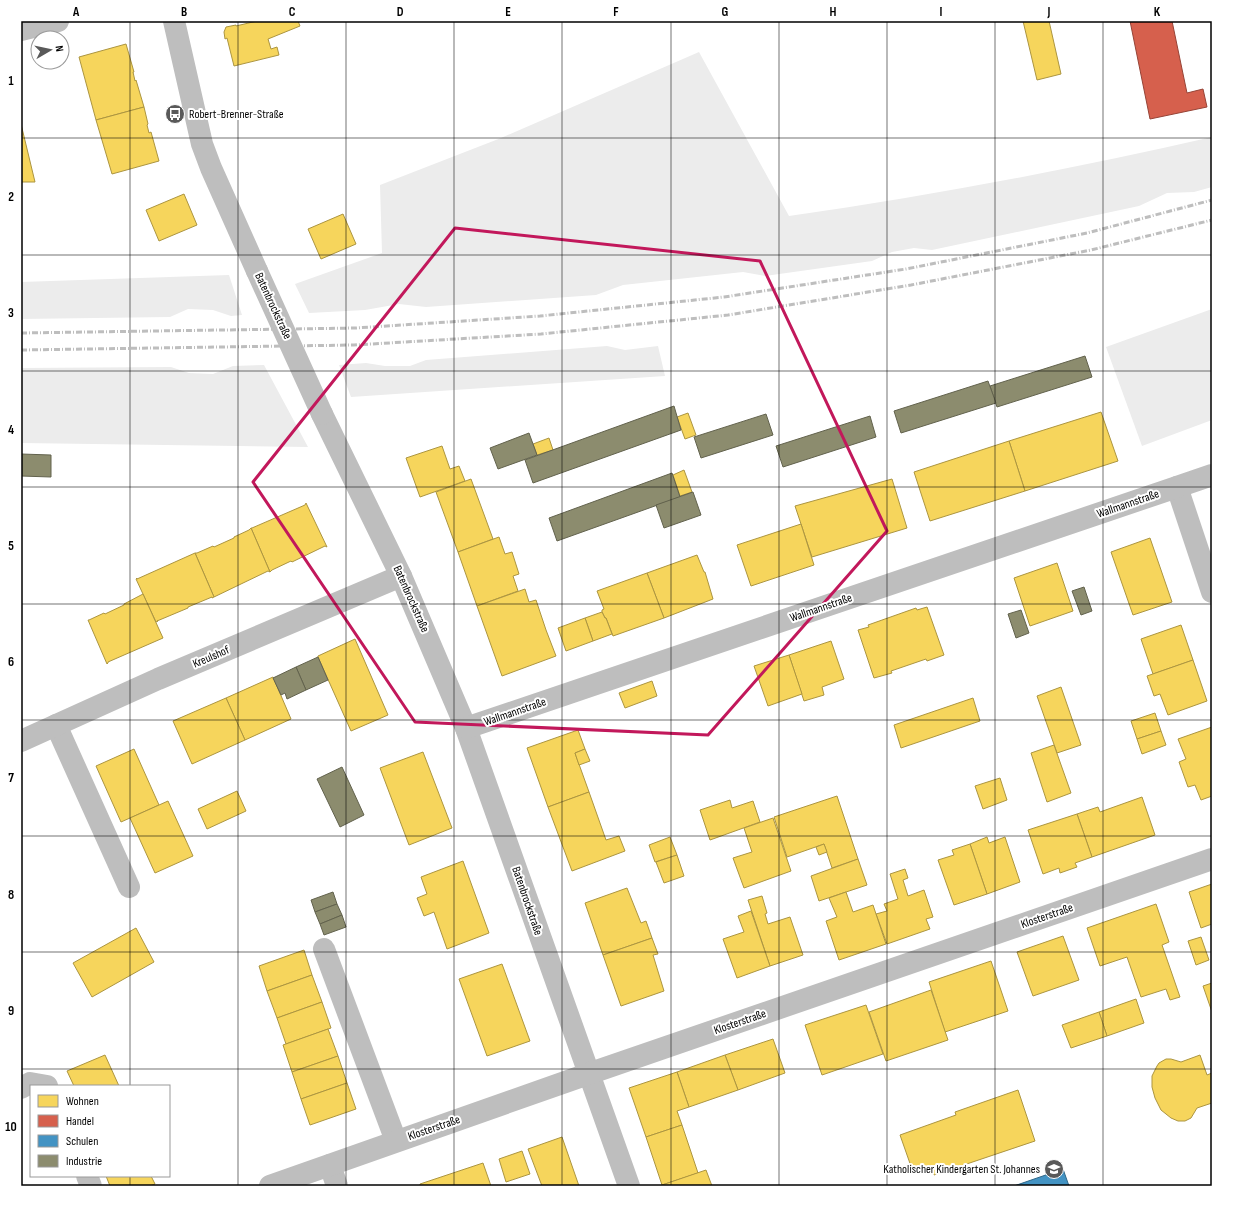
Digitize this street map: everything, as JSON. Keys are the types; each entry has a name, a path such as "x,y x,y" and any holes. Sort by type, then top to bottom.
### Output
{"street":[{"path":"21,30 58,21"},
{"name":"Batenbrockstraße","path":"174,21 202,144 211,168 322,414 401,576 466,728 629,1186"},
{"name":"Wallmannstraße","path":"466,728 1212,475"},
{"path":"1177,487 1212,592"},
{"name":"Kreulshof","path":"21,741 158,679 401,576"},
{"path":"56,725 129,887"},
{"name":"Klosterstraße","path":"270,1186 588,1074 1212,859"},
{"path":"324,949 396,1141"},
{"path":"21,1088 30,1083 42,1085"},
{"path":"330,1165 337,1186"}],"highlighted area":[{"path":"455,228 760,261 887,531 708,735 415,722 253,482"}],"shaded area":[{"path":"699,52 789,216 895,200 1001,181 1212,137 1212,187 1194,192 1167,193 1139,206 932,250 914,248 892,252 872,261 765,276 743,272 623,285 596,295 426,307 399,304 365,310 309,313 295,284 382,253 380,185 501,138"},
{"path":"229,275 242,315 231,316 213,310 188,309 170,317 21,319 21,282"},
{"path":"1212,309 1212,420 1142,446 1106,347"},
{"path":"607,346 625,350 658,346 665,376 351,397 339,365 366,363 385,366 410,366 426,360"},
{"path":"264,365 308,447 21,443 21,368 171,367 189,373 213,374 233,366"}],"building: Wohnen":[{"path":"257,21 298,21 300,26 268,39 271,49 277,47 279,55 234,66 227,38 225,39 224,32 226,27"},
{"path":"1023,21 1049,21 1061,74 1037,80"},
{"path":"126,44 135,81 136,80 144,107 96,120 79,57"},
{"path":"144,107 149,133 151,132 159,161 112,174 96,120"},
{"path":"21,124 35,182 21,182"},
{"path":"184,194 197,225 159,241 146,210"},
{"path":"343,214 356,244 321,259 308,229"},
{"path":"1101,412 1118,461 1025,491 1009,441"},
{"path":"688,413 696,435 685,439 677,417"},
{"path":"549,438 553,450 537,455 533,444"},
{"path":"1009,441 1025,491 930,521 914,472"},
{"path":"442,446 450,469 459,466 465,481 420,497 406,458"},
{"path":"684,470 692,492 680,496 673,475"},
{"path":"471,479 493,539 458,552 436,492"},
{"path":"892,479 907,528 812,557 795,506"},
{"path":"306,503 327,547 325,546 270,572 251,528 305,505"},
{"path":"801,524 814,565 751,586 737,545"},
{"path":"251,528 270,572 268,571 214,597 195,553 213,546 214,547"},
{"path":"499,537 505,554 512,552 519,574 513,576 518,591 477,606 458,552"},
{"path":"1150,538 1172,602 1133,615 1111,552"},
{"path":"195,553 214,597 156,622 136,579"},
{"path":"697,555 705,572 713,599 664,618 647,573"},
{"path":"1057,563 1073,611 1030,626 1014,578"},
{"path":"647,573 664,618 613,636 602,612 604,609 597,591"},
{"path":"525,589 529,602 536,600 556,656 502,676 477,606"},
{"path":"143,594 163,638 108,662 107,664 88,620 104,613 105,614"},
{"path":"927,607 944,655 927,661 926,659 891,671 892,673 874,678 858,630 916,608 917,610"},
{"path":"602,612 612,634 593,641 585,618"},
{"path":"585,618 593,641 566,651 558,628"},
{"path":"1181,625 1193,660 1153,674 1141,639"},
{"path":"355,639 388,715 351,731 318,656"},
{"path":"831,641 844,679 822,687 824,695 804,701 789,655"},
{"path":"789,655 802,694 768,706 754,666"},
{"path":"1193,660 1207,701 1168,715 1160,694 1154,696 1147,676"},
{"path":"273,677 291,719 245,740 226,698"},
{"path":"652,681 657,696 625,708 619,693"},
{"path":"1061,687 1081,745 1057,753 1037,696"},
{"path":"226,698 245,740 192,764 173,721"},
{"path":"973,698 980,721 901,748 894,725"},
{"path":"1155,713 1161,731 1137,739 1131,721"},
{"path":"1212,727 1212,796 1201,800 1195,785 1188,787 1179,762 1186,759 1178,739"},
{"path":"578,730 585,749 575,753 589,792 548,807 527,748"},
{"path":"1161,731 1166,745 1142,754 1137,739"},
{"path":"1054,745 1071,793 1047,802 1031,753"},
{"path":"134,749 159,805 121,822 96,766"},
{"path":"585,749 590,761 579,765 575,753"},
{"path":"423,752 452,828 409,845 380,768"},
{"path":"1000,778 1007,800 983,809 975,786"},
{"path":"237,791 246,811 207,829 198,809"},
{"path":"589,792 606,840 619,836 625,851 572,871 548,807"},
{"path":"837,796 858,859 832,868 824,844 787,857 774,817"},
{"path":"1142,797 1155,835 1092,857 1077,814 1098,807 1100,812"},
{"path":"730,800 732,808 753,801 760,822 710,840 700,810"},
{"path":"168,801 193,856 155,873 130,818"},
{"path":"1077,814 1092,857 1075,863 1077,867 1060,873 1059,868 1043,874 1028,830"},
{"path":"773,818 791,871 744,888 733,858 752,852 744,828"},
{"path":"670,837 677,855 655,862 649,845"},
{"path":"987,837 989,843 1005,837 1020,882 987,894 970,844"},
{"path":"824,844 827,852 819,855 816,847"},
{"path":"970,844 987,894 954,905 938,860 954,855 952,850"},
{"path":"677,855 684,876 664,883 656,862"},
{"path":"858,859 867,885 819,901 811,876"},
{"path":"463,861 489,933 447,949 434,912 424,916 417,898 427,894 421,877"},
{"path":"905,869 908,878 903,880 908,896 924,890 933,917 926,919 930,929 887,944 876,914 887,911 884,904 898,899 890,874"},
{"path":"1212,884 1212,924 1201,928 1189,892"},
{"path":"627,888 641,923 646,921 652,938 603,955 585,903"},
{"path":"846,892 853,912 873,905 886,944 839,960 826,921 837,917 829,898"},
{"path":"762,896 767,913 765,914 768,924 790,917 803,955 770,966 748,900"},
{"path":"1156,904 1169,942 1162,945 1180,997 1170,1000 1166,989 1141,997 1127,957 1100,966 1087,928"},
{"path":"751,911 770,966 737,978 723,939 744,932 738,916"},
{"path":"136,928 154,962 92,997 73,963"},
{"path":"1063,936 1079,980 1033,996 1017,952"},
{"path":"1201,937 1209,960 1196,965 1188,941"},
{"path":"652,938 658,954 653,955 664,991 621,1006 603,955"},
{"path":"304,950 312,975 267,991 259,966"},
{"path":"991,961 1008,1011 945,1032 929,982"},
{"path":"502,964 530,1041 487,1056 459,979"},
{"path":"312,975 322,1002 277,1018 267,991"},
{"path":"1212,983 1212,1012 1203,986"},
{"path":"931,990 948,1040 886,1061 869,1012"},
{"path":"1136,999 1144,1023 1107,1036 1099,1012"},
{"path":"322,1002 331,1028 286,1044 277,1018"},
{"path":"866,1005 883,1054 822,1075 805,1025"},
{"path":"1099,1012 1107,1036 1071,1048 1062,1025"},
{"path":"328,1029 338,1056 292,1072 283,1045"},
{"path":"773,1039 785,1073 738,1090 725,1055"},
{"path":"105,1055 119,1085 74,1085 67,1071"},
{"path":"725,1055 738,1090 689,1107 677,1072"},
{"path":"1200,1055 1207,1075 1212,1073 1212,1103 1197,1108 1191,1118 1185,1121 1178,1121 1171,1118 1161,1110 1155,1098 1152,1087 1152,1076 1159,1063 1166,1059 1181,1062"},
{"path":"338,1056 347,1083 301,1099 292,1072"},
{"path":"677,1072 689,1107 677,1111 682,1125 646,1137 629,1088"},
{"path":"347,1083 356,1109 310,1125 301,1099"},
{"path":"1018,1090 1035,1141 934,1175 931,1166 913,1172 900,1135 956,1115 955,1112"},
{"path":"682,1125 698,1173 662,1185 646,1137"},
{"path":"562,1137 579,1186 542,1186 528,1149"},
{"path":"522,1151 530,1174 506,1182 499,1159"},
{"path":"483,1163 491,1186 420,1186 420,1184"},
{"path":"706,1170 712,1186 662,1185"},
{"path":"106,1177 152,1177 155,1184 150,1186 110,1186"}],"building: Handel":[{"path":"1130,21 1172,21 1187,93 1203,89 1207,107 1150,119"}],"building: Schulen":[{"path":"1063,1169 1069,1186 1014,1186"}],"building: Industrie":[{"path":"1085,356 1092,377 997,407 990,386"},
{"path":"988,381 996,403 901,433 894,411"},
{"path":"674,406 681,430 533,483 525,460"},
{"path":"766,414 773,435 701,458 694,437"},
{"path":"870,416 876,437 783,467 776,446"},
{"path":"529,433 537,455 498,469 490,448"},
{"path":"21,454 51,455 51,477 21,476"},
{"path":"672,473 680,497 557,541 549,518"},
{"path":"693,492 701,515 664,528 656,505"},
{"path":"1084,587 1092,611 1081,615 1072,591"},
{"path":"1021,610 1029,633 1016,638 1008,614"},
{"path":"318,657 328,680 306,690 296,667"},
{"path":"296,667 306,690 287,699 285,693 281,695 273,678"},
{"path":"342,767 364,815 340,827 317,779"},
{"path":"333,892 337,904 315,912 311,900"},
{"path":"337,904 342,915 320,924 315,912"},
{"path":"342,915 346,927 324,935 320,924"}],"railway":[{"path":"21,333 356,328 540,316 724,297 906,269 1087,233 1212,200"},
{"path":"21,350 354,345 541,334 728,315 911,285 1091,250 1212,220"}],"place":[{"name":"Robert-Brenner-Straße","path":"175,114"},
{"name":"Katholischer Kindergarten St. Johannes","path":"1054,1169"}]}
